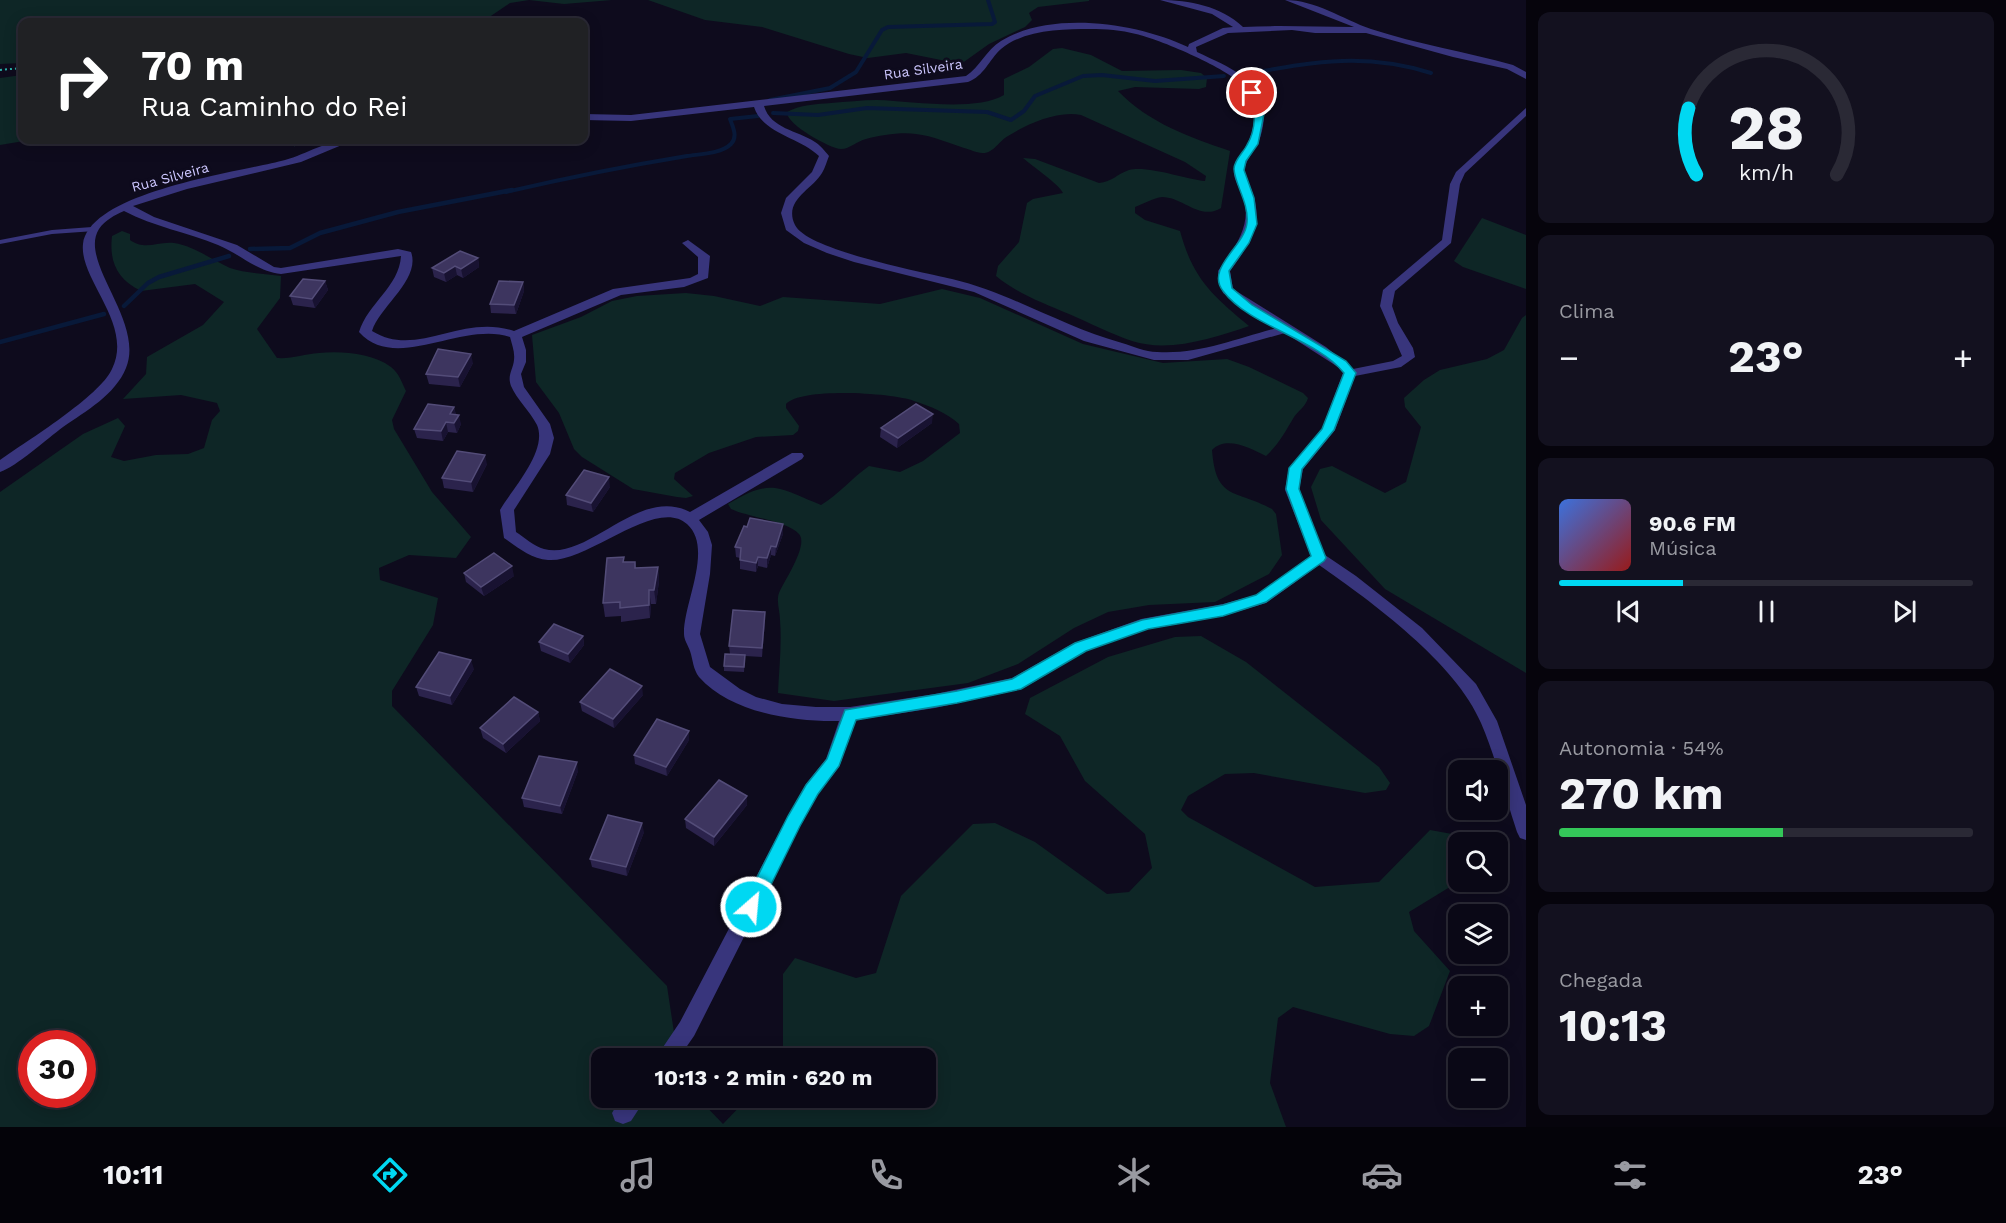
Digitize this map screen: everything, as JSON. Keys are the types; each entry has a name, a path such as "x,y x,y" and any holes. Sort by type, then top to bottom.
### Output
{"street":[{"path":"1164,0 1219,15 1234,22 1240,29"},
{"path":"1288,0 1335,15 1366,30 1456,55 1510,67 1526,76"},
{"name":"Rua Silveira","path":"588,117 631,118 968,80 979,74 987,57 1010,40 1063,27 1137,31 1167,41 1243,77 1259,104 1253,144 1241,161 1239,170 1249,198 1252,224 1244,243 1224,271 1227,290 1236,298 1342,364 1350,373"},
{"path":"1192,53 1191,48 1198,42 1226,30 1250,31 1292,27 1315,30 1366,30"},
{"path":"758,103 762,115 774,126 812,144 824,156 817,173 791,198 786,213 790,228 808,242 858,260 978,289 1007,299 1088,338 1154,356 1188,356 1286,329"},
{"path":"1526,111 1461,172 1455,184 1447,241 1389,290 1386,306 1392,323 1407,348 1409,357 1397,364 1350,373 1328,430 1296,468 1292,489 1319,558 1351,580 1416,632 1470,689 1489,721 1526,832"},
{"name":"Rua Silveira","path":"92,230 108,214 168,190 293,161 335,144"},
{"path":"124,206 143,218 234,247 266,270 281,271 398,252 407,254 408,262 404,274 390,296 367,322 365,332 374,340 391,346 497,327 515,335 633,287 687,284 696,281 704,276 704,256 688,243"},
{"path":"0,467 105,390 118,375 122,364 122,339 116,313 89,256 92,230"},
{"path":"515,335 520,350 520,362 515,374 518,387 543,424 547,438 543,454 507,510 509,534 534,552 551,556 578,552 626,523 648,514 674,512 691,518 701,533 705,555 692,635 704,670 734,694 771,710 814,716 850,714 957,697 1016,684 1080,647 1147,623 1223,610 1261,599 1319,558"},
{"path":"691,518 797,456"},
{"path":"672,1048 687,1029 794,821 812,789 833,762 850,714"}],"lane":[{"path":"0,242 52,232 92,230"}],"path":[{"path":"0,70 18,69"}],"green space":[{"path":"0,0 529,0 510,3 488,18 18,18 18,63 0,64"},
{"path":"529,0 612,0 564,4"},
{"path":"648,0 1089,1 1038,7 1029,13 1032,20 1025,27 989,44 961,64 906,53 868,58 762,27 705,20"},
{"path":"1062,48 1091,55 1122,71 1181,70 1201,73 1207,78 1206,87 1199,89 1135,87 1118,91 1143,112 1170,128 1230,151 1221,208 1206,212 1162,197 1135,207 1135,213 1145,220 1180,231 1185,248 1198,274 1214,295 1249,326 1176,345 1146,344 1116,335 1040,302 996,276 998,266 1019,242 1027,203 1033,199 1063,193 1023,158 1035,159 1099,183 1129,170 1137,169 1205,181 1206,176 1185,162 1081,115 1063,114 1033,123 1008,136 993,149 982,153 935,138 910,133 891,134 863,140 847,148 835,148 800,129 793,123 787,112 808,105 866,100 960,104 992,100 1004,95 1004,79 1029,67 1053,49"},
{"path":"18,76 18,142 0,145 0,78"},
{"path":"1482,218 1526,235 1526,289 1463,267 1454,261"},
{"path":"122,231 130,234 130,240 141,245 174,243 196,250 230,268 281,276 280,298 257,329 277,358 328,352 356,354 383,362 394,369 400,378 406,391 392,420 394,429 432,492 471,537 456,558 409,555 379,568 380,580 438,598 433,625 392,691 392,706 667,986 676,1048 591,1048 591,1108 708,1108 723,1124 738,1108 936,1108 936,1048 783,1048 783,974 795,958 856,978 876,973 901,896 973,824 995,823 1035,842 1107,894 1129,892 1152,868 1145,834 1085,781 1060,736 1025,714 1030,698 1108,657 1175,637 1201,636 1246,662 1379,767 1390,783 1386,790 1365,793 1254,773 1225,774 1188,796 1181,810 1188,817 1315,887 1379,882 1430,830 1448,833 1448,888 1409,912 1414,931 1450,971 1429,1026 1414,1036 1390,1034 1293,1007 1278,1018 1270,1083 1286,1127 0,1127 0,492 83,434 118,418 125,426 111,457 124,461 156,455 188,454 204,448 212,420 220,411 217,403 181,395 123,399 146,374 147,357 203,325 224,302 195,284 141,291 126,281 116,269 111,245 112,236"},
{"path":"942,289 980,298 1083,344 1163,363 1227,359 1303,393 1308,398 1306,403 1266,456 1232,443 1212,450 1214,466 1223,486 1272,509 1276,514 1282,555 1269,574 1215,602 1149,605 1108,612 1074,628 1018,664 968,683 834,701 778,693 781,638 778,596 795,563 801,539 799,534 786,526 738,512 731,509 728,504 755,491 774,488 821,505 869,466 900,472 923,461 960,433 959,424 938,410 903,398 848,393 810,395 786,404 786,408 799,426 798,431 793,435 756,437 709,453 675,473 674,479 693,496 677,497 633,489 582,457 574,449 559,413 536,382 532,335 581,317 612,301 637,296 686,293 714,296 760,306 783,297 880,304"},
{"path":"1526,315 1526,673 1385,589 1321,520 1311,487 1320,469 1332,466 1385,493 1406,482 1421,427 1405,407 1404,398 1424,380 1440,370 1487,359 1504,350"}],"building":[{"path":"460,251 478,258 461,269 455,266 444,273 432,268"},
{"path":"303,279 325,281 312,299 290,296"},
{"path":"499,281 523,282 514,305 490,304"},
{"path":"438,349 471,354 458,377 426,374"},
{"path":"428,404 454,407 450,414 459,415 454,423 446,422 441,431 414,429"},
{"path":"916,404 933,414 898,438 881,428"},
{"path":"457,451 485,455 471,482 442,478"},
{"path":"584,470 609,477 591,503 566,495"},
{"path":"750,518 783,524 776,547 771,546 767,558 758,557 756,563 740,560 741,548 735,547"},
{"path":"494,553 512,566 481,587 464,573"},
{"path":"624,557 623,562 635,562 635,568 658,567 654,590 649,590 649,605 620,608 620,602 603,603 607,558"},
{"path":"733,610 765,612 762,648 729,646"},
{"path":"554,624 583,636 568,654 539,642"},
{"path":"439,652 471,660 450,696 416,687"},
{"path":"725,654 745,655 744,667 724,666"},
{"path":"610,669 642,686 613,719 580,702"},
{"path":"514,697 538,712 503,744 480,728"},
{"path":"657,719 689,731 666,767 634,755"},
{"path":"539,756 577,762 560,806 522,798"},
{"path":"719,780 747,796 714,837 685,819"},
{"path":"608,815 642,823 626,867 590,859"}],"waterway":[{"path":"770,100 830,88 856,72 882,30 888,27 992,24 995,22 988,0"},
{"path":"1246,74 1338,61 1383,63 1431,73"},
{"path":"773,113 818,115 867,108 987,112 1011,120 1024,111 1035,96 1083,76 1102,75 1155,81 1224,76"},
{"path":"506,192 619,168 716,152 733,141 734,132 730,119 758,116"},
{"path":"250,249 290,248 320,233 398,212 512,190"},
{"path":"124,306 148,283 159,277 229,256"},
{"path":"0,342 104,314"}],"route":[{"path":"751,907 812,789 833,762 850,714 980,693 1016,684 1080,647 1147,623 1223,610 1261,599 1319,558 1292,489 1296,468 1328,430 1350,373 1342,364 1322,350 1248,307 1227,290 1224,271 1244,243 1252,224 1249,198 1239,174 1241,161 1253,144 1259,114 1259,104 1252,93"}]}
